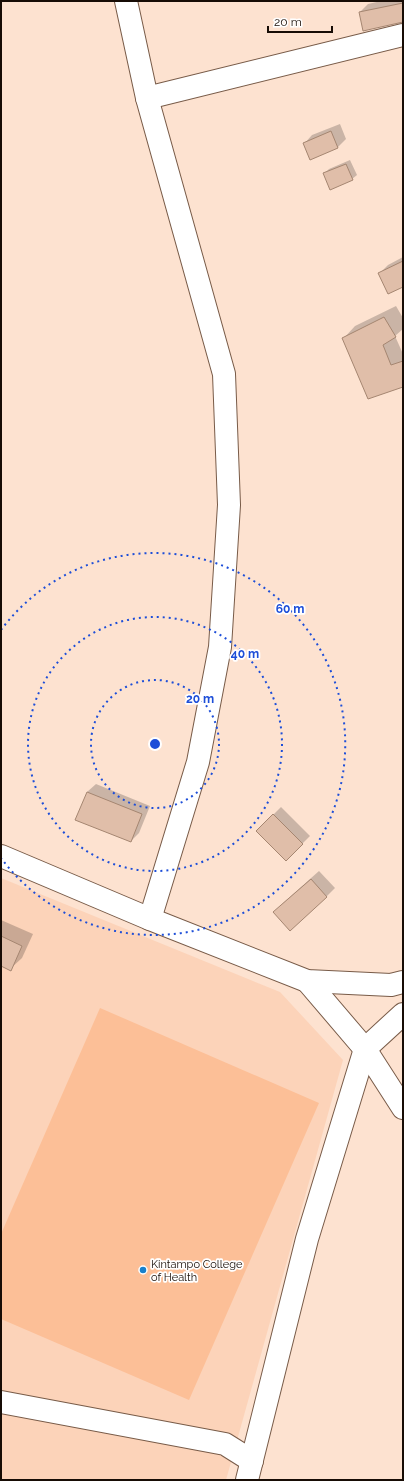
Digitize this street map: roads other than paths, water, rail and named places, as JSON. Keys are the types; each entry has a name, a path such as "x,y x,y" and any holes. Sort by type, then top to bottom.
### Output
{"street":[{"path":"126,1 147,98 224,374 229,505 218,655 198,762 150,919"},
{"path":"147,98 403,35"},
{"path":"1,856 150,919 307,981 391,985 403,982"},
{"path":"307,981 365,1049 403,1108"},
{"path":"249,1470 307,1238 365,1049 403,1014"},
{"path":"1,1402 225,1444 249,1470"}],"place":[{"name":"Kintampo College of Health","path":"143,1270"}]}
